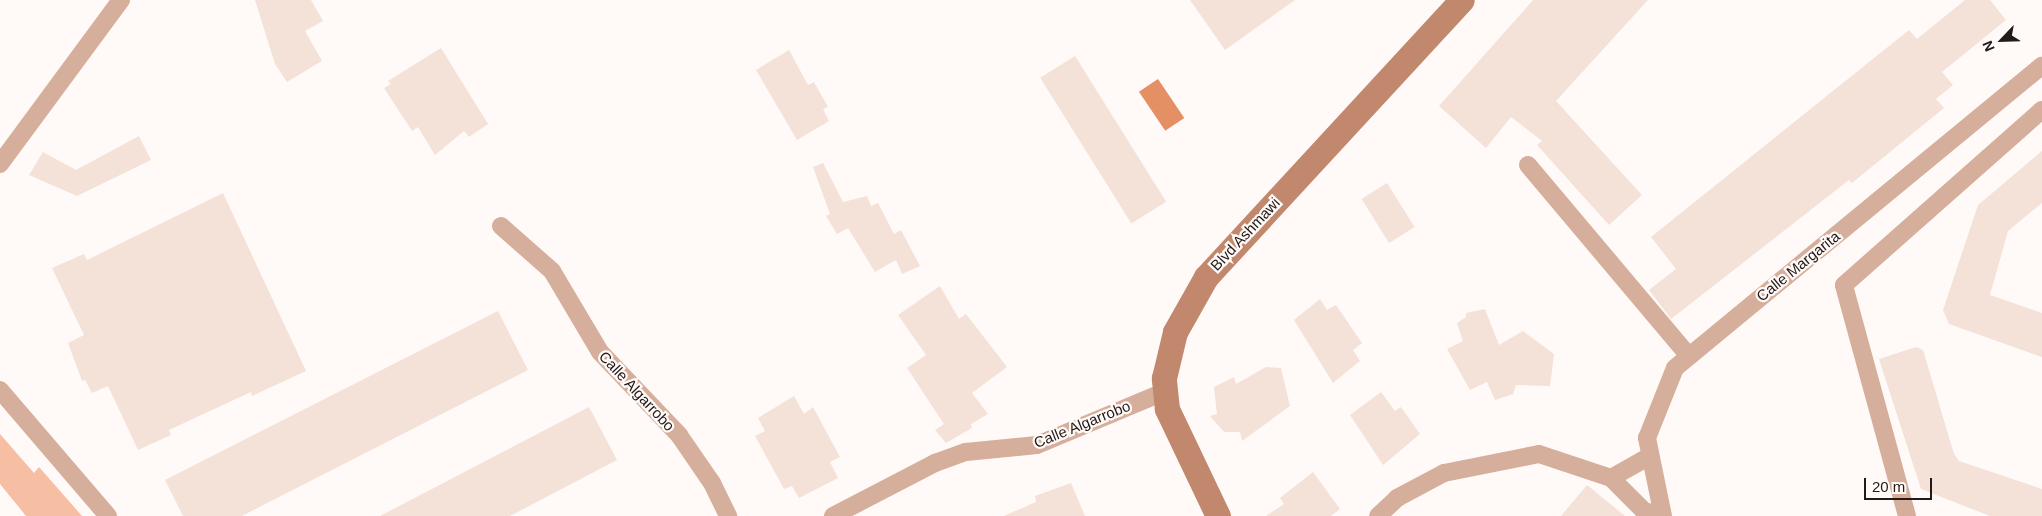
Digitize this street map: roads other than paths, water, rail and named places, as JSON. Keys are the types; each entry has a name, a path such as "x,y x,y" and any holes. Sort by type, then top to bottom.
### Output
{"street":[{"path":"0,164 121,0"},
{"name":"Blvd Ashmawi","path":"1218,516 1174,426 1164,392 1167,356 1175,332 1206,277 1462,0"},
{"name":"Calle Margarita","path":"1662,515 1647,438 1661,396 1675,368 2042,66"},
{"path":"1906,516 1844,285 2042,110"},
{"path":"1528,165 1689,356"},
{"name":"Calle Algarrobo","path":"501,226 552,270 600,352 679,435 712,483 728,516"},
{"path":"0,390 108,516"},
{"name":"Calle Algarrobo","path":"833,516 935,463 966,452 1037,445 1164,392"},
{"path":"1378,516 1397,498 1444,473 1491,461 1539,454 1611,478 1645,512 1662,515"},
{"path":"1611,478 1650,456"}]}
